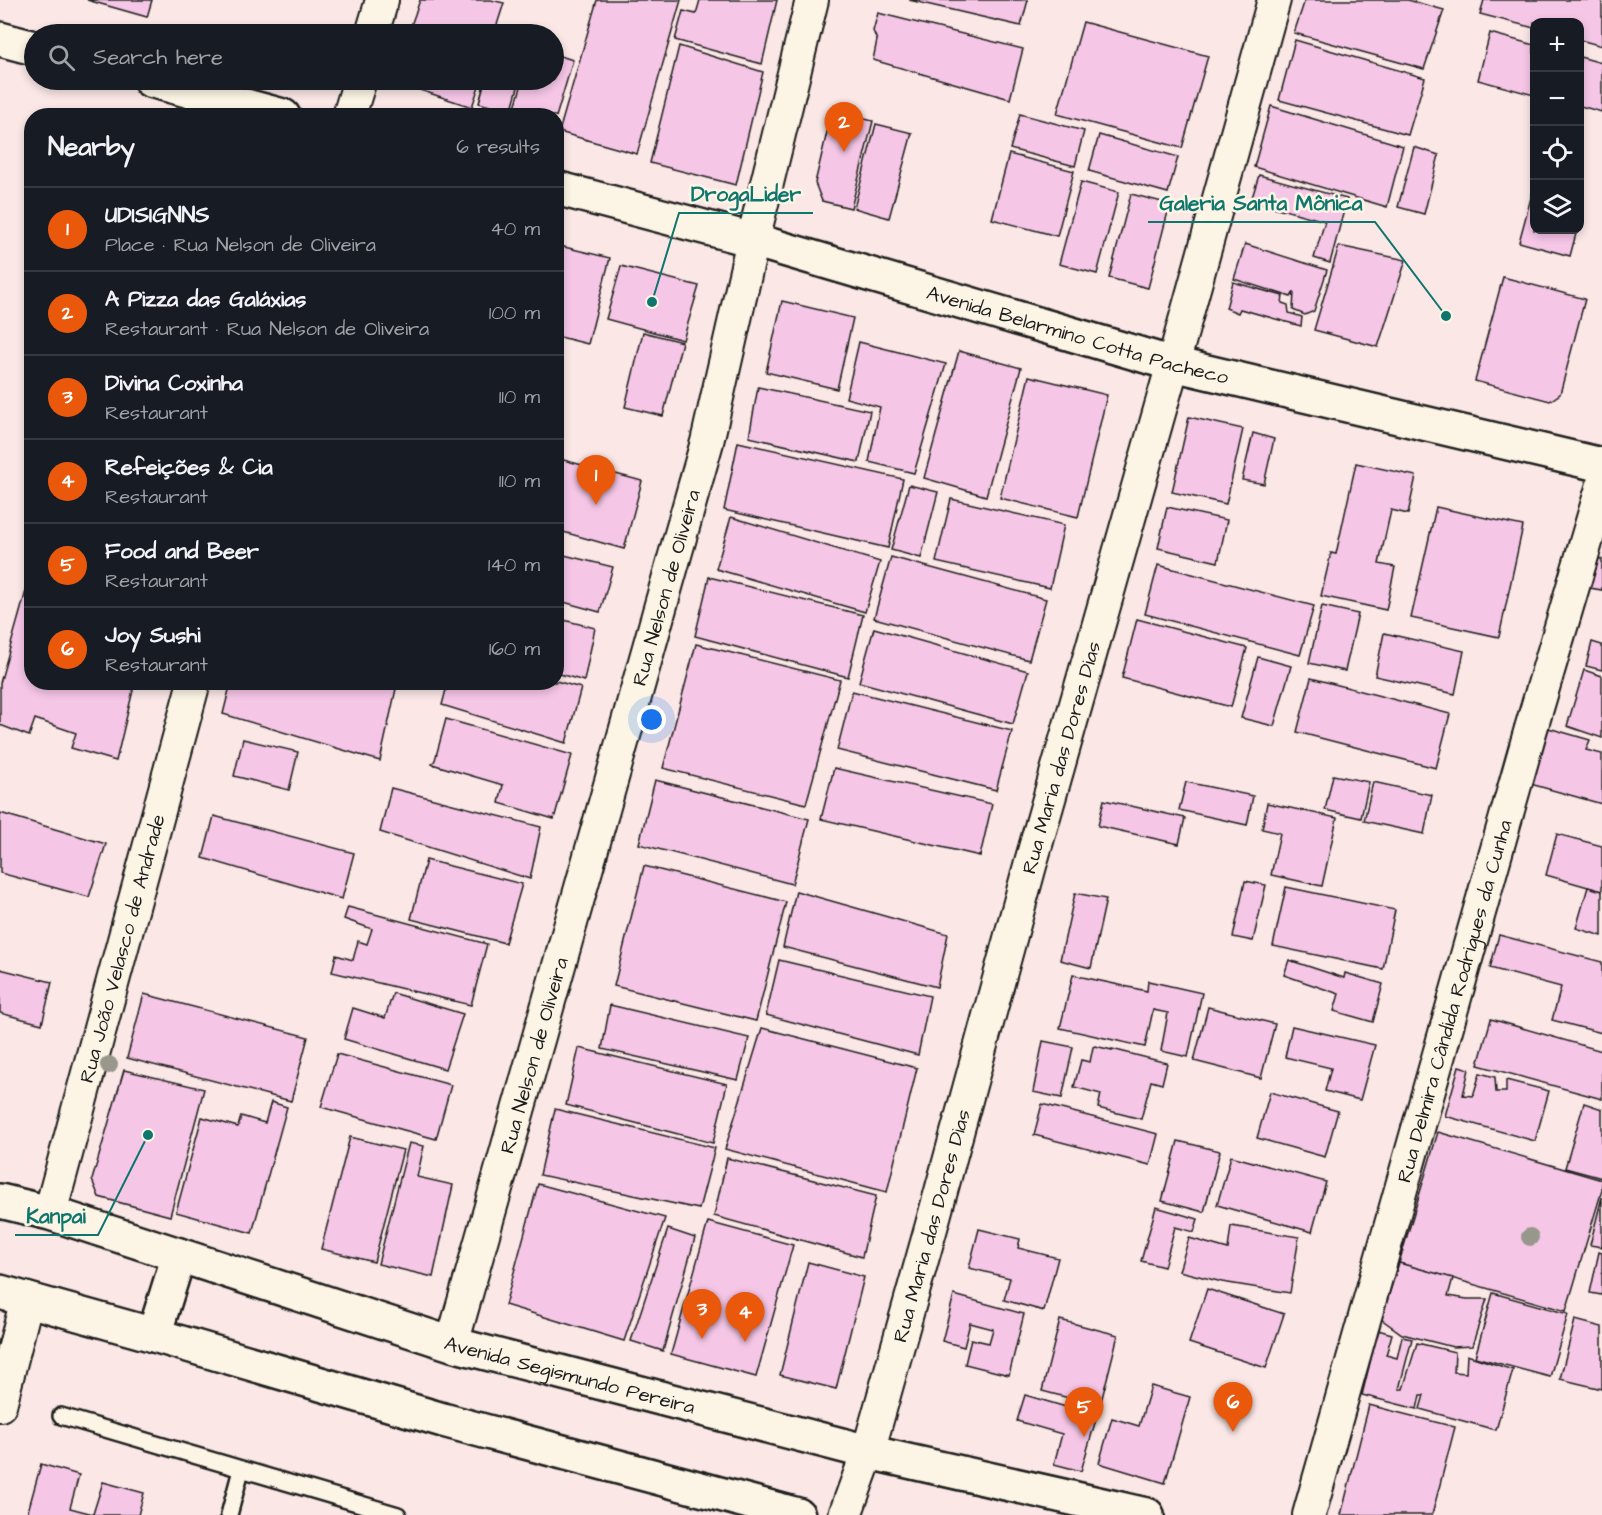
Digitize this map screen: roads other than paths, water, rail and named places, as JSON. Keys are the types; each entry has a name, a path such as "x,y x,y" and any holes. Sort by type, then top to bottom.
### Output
{"main road":[{"path":"0,39 24,45"},
{"path":"187,90 253,108"},
{"name":"Avenida Belarmino Cotta Pacheco","path":"564,190 753,240 1173,364 1602,465"},
{"name":"Avenida Segismundo Pereira","path":"0,1201 50,1213 452,1344 868,1452 1147,1515"},
{"path":"154,1335 179,1255"},
{"path":"14,1296 443,1420 798,1515"}],"street":[{"path":"375,24 382,0"},
{"name":"Rua Nelson de Oliveira","path":"452,1344 707,442 753,240 812,0"},
{"name":"Rua Maria das Dores Dias","path":"845,1515 868,1452 1031,862 1274,0"},
{"path":"352,108 357,90"},
{"name":"Rua Delmira Cândida Rodrigues da Cunha","path":"1309,1515 1526,744 1602,488"},
{"name":"Rua João Velasco de Andrade","path":"50,1213 192,690"},
{"path":"0,1405 14,1296"}],"lane":[{"path":"61,1416 398,1515"},
{"path":"229,1515 241,1470"}],"place":[{"name":"A Pizza das Galáxias","path":"844,152"},
{"name":"DrogaLider","path":"652,302"},
{"name":"Galeria Santa Mônica","path":"1446,316"},
{"name":"UDISIGNNS","path":"596,505"},
{"name":"Kanpai","path":"148,1135"},
{"name":"Divina Coxinha","path":"702,1339"},
{"name":"Refeições & Cia","path":"745,1342"},
{"name":"Joy Sushi","path":"1233,1432"},
{"name":"Food and Beer","path":"1084,1437"}]}
